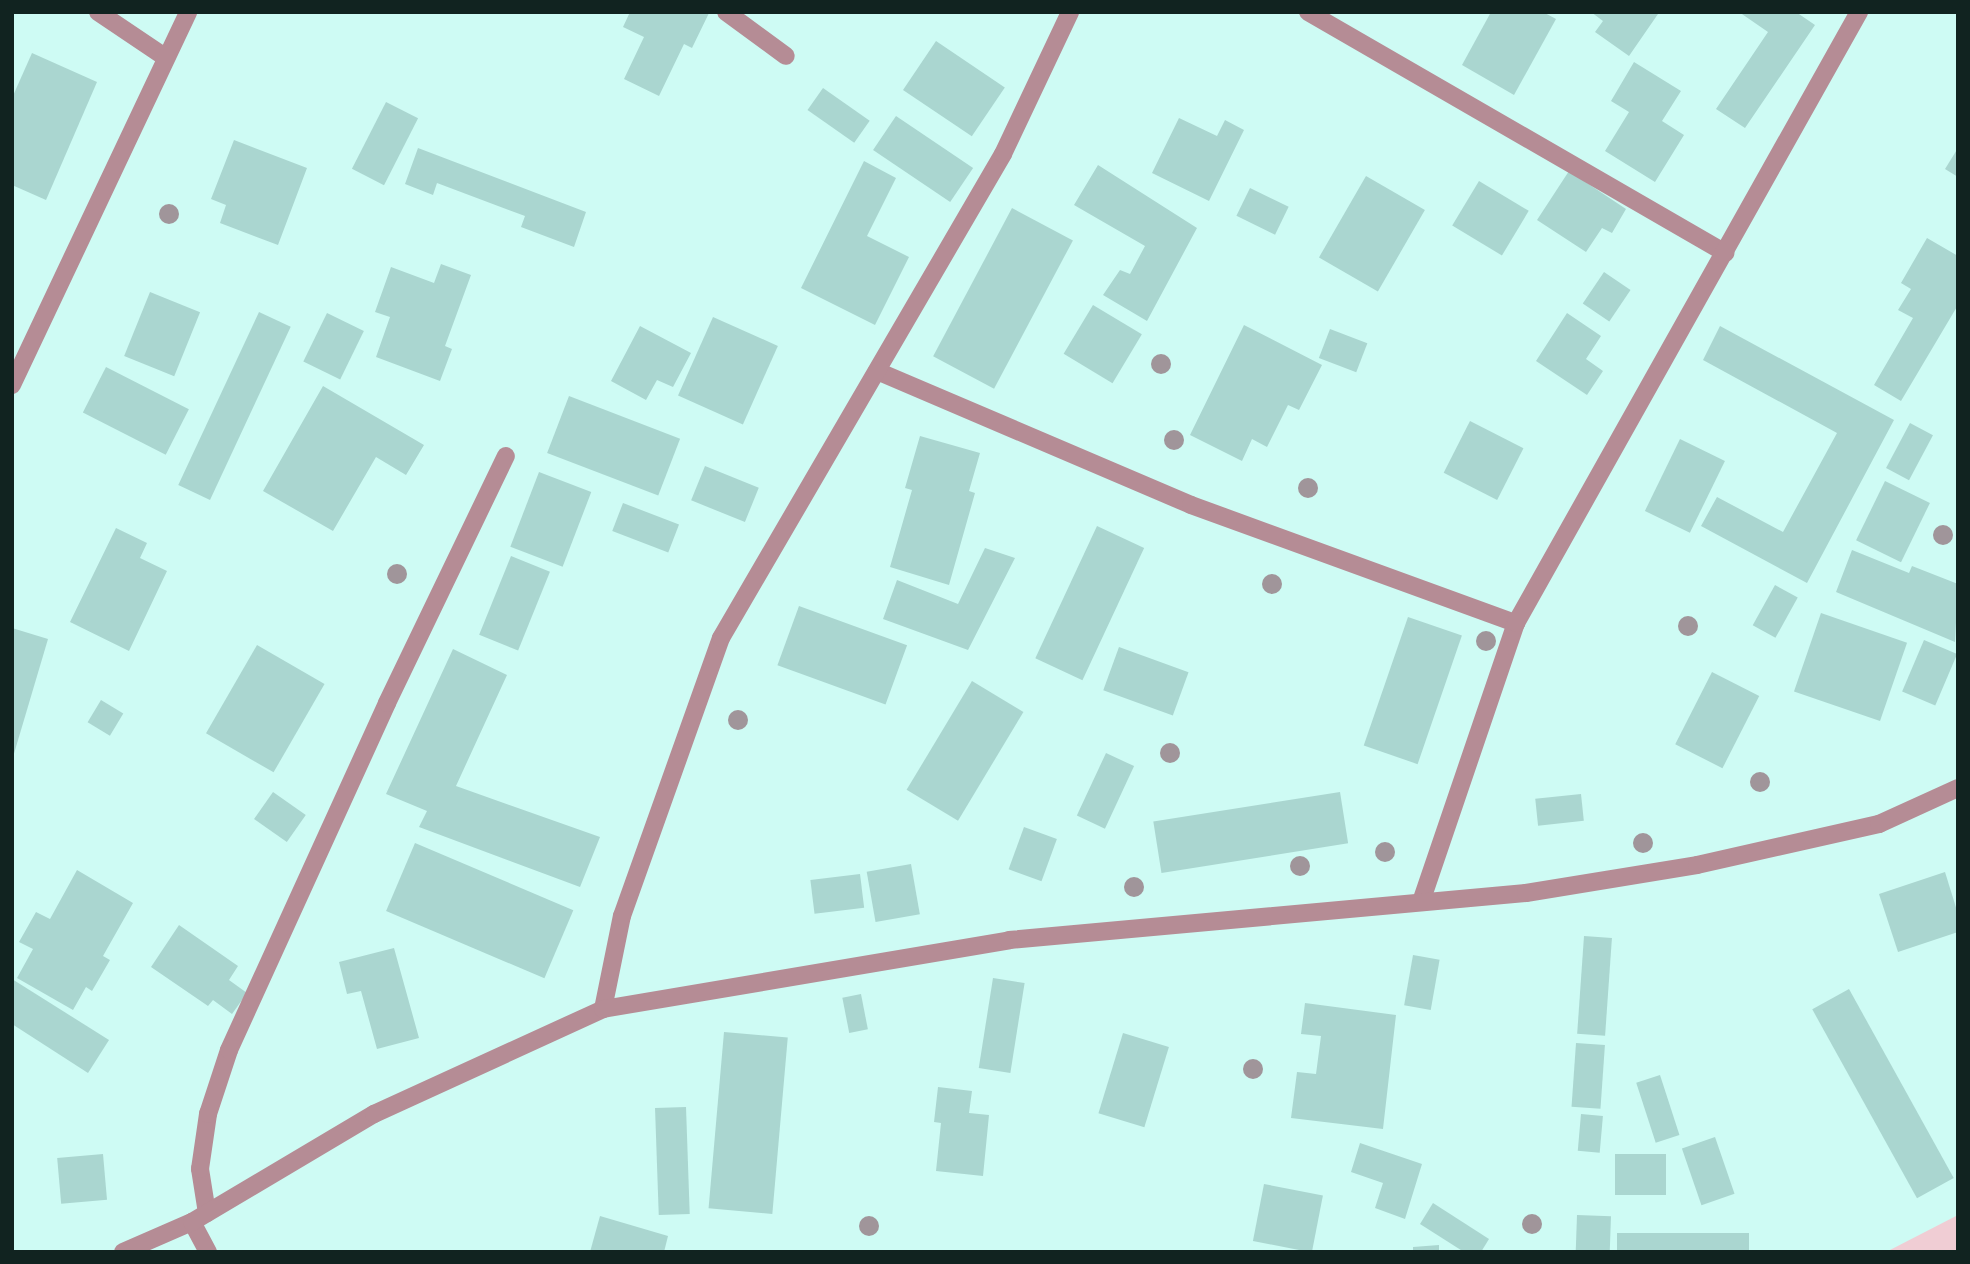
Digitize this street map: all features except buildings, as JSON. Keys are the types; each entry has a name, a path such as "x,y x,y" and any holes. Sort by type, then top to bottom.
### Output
{"street":[{"path":"97,12 165,57"},
{"path":"12,385 188,12"},
{"path":"726,12 786,57"},
{"path":"603,1009 622,916 721,638 1003,154 1070,12"},
{"path":"1308,12 1726,253"},
{"path":"1422,899 1516,623 1859,12"},
{"path":"877,371 1191,505 1516,623"},
{"path":"208,1252 200,1217 200,1169 208,1114 229,1050 387,703 506,456"},
{"path":"123,1252 200,1217 374,1114 603,1009 1009,940 1422,899 1526,893 1697,865 1879,824 1958,788"}],"shaded area":[{"path":"1958,1215 1958,1252 1887,1252 1888,1251"}]}
